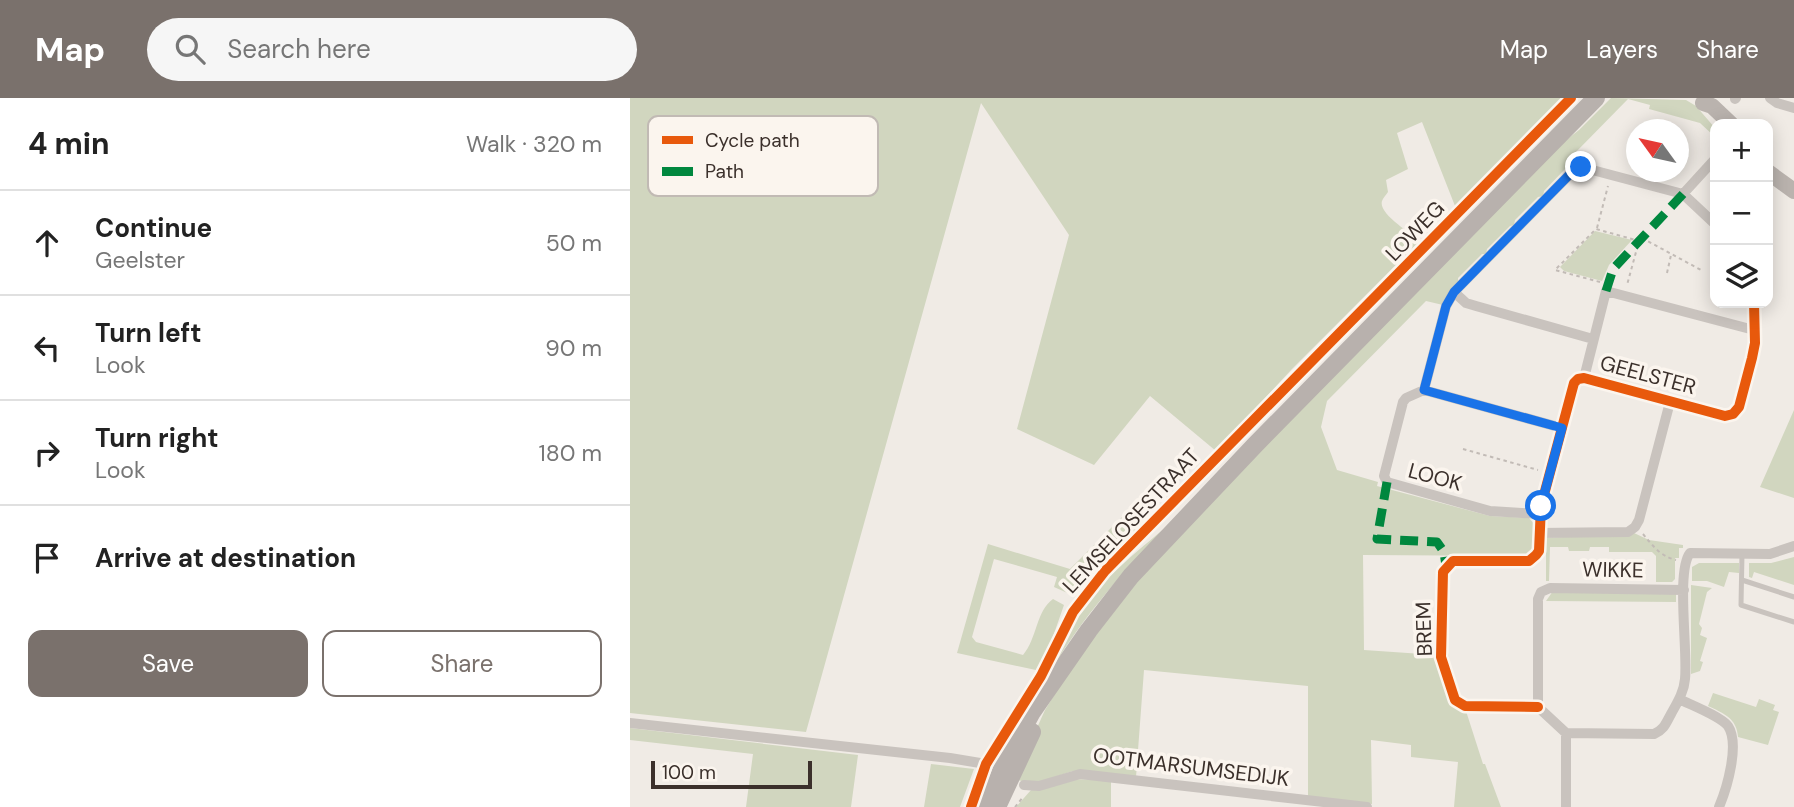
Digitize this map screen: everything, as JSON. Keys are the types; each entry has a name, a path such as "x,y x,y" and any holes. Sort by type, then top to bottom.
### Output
{"main road":[{"path":"986,807 1020,732 1089,630 1131,576 1255,445 1596,98"},
{"path":"997,807 1023,755 1049,690"}],"street":[{"name":"LOWEG","path":"1285,390 1571,98"},
{"path":"1770,98 1794,108"},
{"path":"1701,101 1713,119"},
{"path":"1701,101 1712,106 1726,119"},
{"path":"1683,194 1710,164"},
{"path":"1562,428 1424,390 1446,306 1454,292 1575,169 1581,167 1683,194 1710,219"},
{"path":"1773,167 1789,187"},
{"path":"1773,176 1789,187"},
{"path":"1454,292 1466,303 1593,339"},
{"name":"GEELSTER","path":"1584,378 1606,292 1624,296"},
{"path":"1624,296 1754,330"},
{"name":"GEELSTER","path":"1536,555 1539,551 1539,514 1574,383 1584,378 1725,416 1733,414 1740,407 1752,358 1754,308"},
{"name":"LEMSELOSESTRAAT","path":"971,807 986,764 1041,676 1080,601 1105,571 1285,390"},
{"name":"LOOK","path":"1424,390 1403,402 1384,476 1387,482 1393,486 1490,511 1539,514"},
{"name":"GEELSTER","path":"1635,527 1670,402"},
{"path":"1539,533 1628,532 1635,527"},
{"path":"1538,707 1566,733 1654,734 1664,728 1679,699 1685,676 1684,561 1689,553 1770,554 1794,546"},
{"name":"BREM","path":"1536,555 1528,561 1453,561 1446,566 1443,572 1441,657 1455,700 1460,704 1538,707"},
{"name":"WIKKE","path":"1538,707 1538,599 1541,592 1550,588 1684,590"},
{"path":"1679,699 1728,726 1733,746 1730,769 1719,807"},
{"path":"630,723 986,764"},
{"path":"1566,733 1566,807"},
{"name":"OOTMARSUMSEDIJK","path":"1027,786 1080,774 1367,807"}],"lane":[{"path":"1742,554 1741,605 1794,622"},
{"path":"1742,580 1794,597"}],"path":[{"path":"1607,284 1555,270 1597,229 1611,175"},
{"path":"1597,229 1639,241 1624,296"},
{"path":"1642,238 1701,270"},
{"path":"1667,273 1672,254"},
{"path":"1463,449 1549,474"},
{"path":"1635,527 1664,556 1684,561"},
{"path":"1015,807 1027,786"}],"green space":[{"path":"630,98 1563,98 1455,206 1422,122 1397,133 1408,169 1386,180 1388,192 1382,200 1382,206 1396,223 1420,241 1292,369 1216,451 1150,396 1094,465 1017,429 1069,235 981,103 806,732 630,713"},
{"path":"1611,98 1686,100 1696,106 1710,122 1710,132 1700,123 1649,109 1650,105 1628,99 1574,154 1580,159 1570,168 1566,168 1544,191 1543,196 1538,197 1515,220 1514,225 1487,249 1486,254 1482,254 1458,278 1458,283 1443,305 1426,301 1327,401 1321,427 1337,470 1378,482 1377,486 1490,516 1529,518 1535,525 1535,547 1528,556 1363,555 1364,650 1437,655 1455,708 1466,711 1483,764 1501,807 1454,807 1458,762 1411,757 1411,745 1371,740 1372,804 1308,797 1308,686 1144,670 1136,777 1073,771 1033,784 1014,779 1045,710 1074,663 1160,552 1552,151 1579,130"},
{"path":"1595,231 1632,240 1609,265 1602,281 1564,271 1560,267"},
{"path":"1794,410 1794,498 1760,487"},
{"path":"1124,515 1145,520 1072,595 1054,587 1057,577 994,559 972,637 976,642 1023,655 1047,604 1053,599 1064,605 1049,648 1036,670 957,653 988,544 1070,569"},
{"path":"1167,526 1090,613 1051,671 1072,625 1089,599 1121,566"},
{"path":"1634,533 1649,540 1683,545 1683,548 1679,548 1679,558 1675,558 1675,579 1672,582 1656,582 1656,556 1652,552 1609,552 1609,547 1569,551 1568,547 1550,547 1549,581 1546,581 1546,538"},
{"path":"1794,557 1794,585 1754,572 1752,578 1749,577 1749,563 1771,563"},
{"path":"1699,563 1739,563 1739,573 1729,572 1724,587 1707,581 1692,581 1692,567"},
{"path":"1691,585 1712,588 1707,592 1699,624 1702,628 1700,635 1707,638 1700,661 1703,662 1700,671 1691,674"},
{"path":"1553,591 1676,594 1676,602 1546,601"},
{"path":"1713,693 1756,707 1759,699 1775,705 1773,710 1779,712 1768,745 1738,737 1732,721 1708,706"},
{"path":"630,728 858,755 851,807 746,807 753,754 630,740"},
{"path":"931,764 974,769 960,807 924,807"},
{"path":"1068,779 1111,780 1111,807 1016,807 1031,790"}],"marked path":[{"path":"1606,291 1613,269 1683,194"},
{"path":"1387,482 1377,539 1437,542 1444,552 1446,566"}],"cycle path":[{"path":"971,807 986,764 1041,676 1073,612 1105,571 1571,98"},
{"path":"1536,555 1539,551 1541,506 1574,383 1584,378 1725,416 1733,414 1739,407 1755,343 1754,308"},
{"path":"1536,555 1529,561 1453,561 1443,572 1441,657 1455,700 1465,706 1538,707"}],"route":[{"path":"1541,506 1562,428 1424,390 1446,306 1454,292 1575,169 1581,167"}]}
